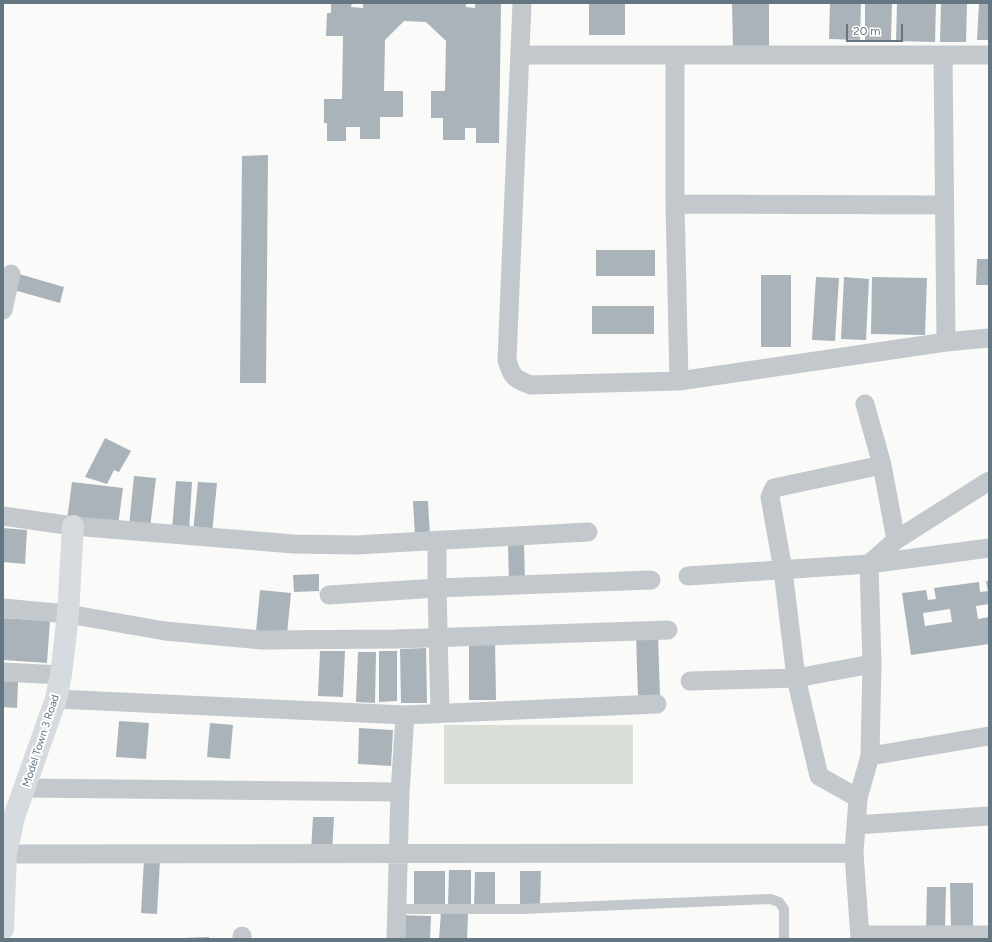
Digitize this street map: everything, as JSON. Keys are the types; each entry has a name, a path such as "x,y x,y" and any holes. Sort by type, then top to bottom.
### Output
{"street":[{"path":"522,3 507,360 510,372 518,381 531,385 679,381 946,342 989,338"},
{"path":"521,55 989,55"},
{"path":"675,55 675,204 679,381"},
{"path":"943,55 946,342"},
{"path":"675,204 944,205"},
{"path":"3,310 11,274"},
{"path":"865,404 882,465 896,540"},
{"path":"858,798 819,776 796,678 783,570 770,497 774,488 882,465"},
{"path":"869,564 896,540 989,480"},
{"path":"3,516 72,526 294,544 356,545 588,532"},
{"name":"Model Town 3 Road","path":"3,929 4,854 14,817 56,699 61,675 68,614 72,526"},
{"path":"437,541 440,713"},
{"path":"688,576 869,564 989,548"},
{"path":"869,564 872,664 870,756 858,798 854,853 860,937 989,935"},
{"path":"329,595 437,588 651,580"},
{"path":"3,608 68,614 165,631 262,640 396,639 668,630"},
{"path":"690,681 796,678 872,664"},
{"path":"3,672 61,675"},
{"path":"56,699 405,715 657,704"},
{"path":"396,939 400,792 405,715"},
{"path":"870,756 989,736"},
{"path":"25,788 400,792"},
{"path":"856,825 989,816"},
{"path":"4,854 854,853"}],"lane":[{"path":"397,909 521,908 770,899 779,902 784,909 784,939"}],"shaded area":[{"path":"444,725 633,725 633,784 444,784"}],"building":[{"path":"331,3 352,3 351,7 363,8 363,3 466,3 466,7 475,8 475,3 501,3 499,143 476,143 476,128 465,128 465,140 443,140 443,118 431,118 431,91 445,91 446,41 426,22 404,21 385,40 384,91 403,91 403,117 380,117 380,139 360,139 360,127 346,127 346,141 327,141 327,123 324,123 324,99 342,99 343,36 326,36 327,13 331,13"},
{"path":"589,3 625,3 625,35 589,35"},
{"path":"732,3 769,3 769,46 733,47"},
{"path":"830,3 861,3 860,40 829,39"},
{"path":"865,3 892,3 891,40 865,40"},
{"path":"897,3 936,3 935,42 896,41"},
{"path":"941,3 967,3 966,42 940,42"},
{"path":"979,3 989,3 989,40 977,40"},
{"path":"268,155 266,383 240,383 242,156"},
{"path":"596,250 655,250 655,276 596,276"},
{"path":"977,259 989,259 989,285 976,285"},
{"path":"19,274 64,287 60,303 14,290"},
{"path":"761,275 791,275 791,347 761,347"},
{"path":"816,277 839,278 835,341 812,340"},
{"path":"844,277 869,279 866,340 841,339"},
{"path":"872,277 927,278 925,335 871,334"},
{"path":"592,306 654,306 654,334 592,334"},
{"path":"105,438 131,451 119,472 114,470 107,484 85,477"},
{"path":"134,476 156,478 150,528 129,526"},
{"path":"176,481 192,482 189,531 172,530"},
{"path":"72,482 123,488 118,526 67,520"},
{"path":"198,482 217,483 212,534 193,532"},
{"path":"413,501 428,501 430,537 415,537"},
{"path":"3,528 27,530 25,564 3,562"},
{"path":"524,544 525,582 509,582 508,545"},
{"path":"319,574 319,591 294,592 293,575"},
{"path":"986,581 989,581 989,604 976,606 978,619 989,617 989,644 911,655 902,593 926,590 928,600 936,599 934,588 979,582 980,592 988,591","holes":["950,609 952,622 925,626 923,613"]},
{"path":"260,590 291,593 287,634 256,631"},
{"path":"3,618 50,621 47,663 3,660"},
{"path":"636,635 658,635 660,696 638,697"},
{"path":"495,640 496,700 469,700 469,641"},
{"path":"426,648 427,703 401,703 400,649"},
{"path":"320,651 345,651 343,697 318,696"},
{"path":"379,651 397,651 397,701 379,702"},
{"path":"358,652 376,652 375,703 356,702"},
{"path":"3,681 18,682 17,708 3,707"},
{"path":"119,721 149,723 146,759 116,757"},
{"path":"210,723 233,725 230,759 207,757"},
{"path":"359,728 393,730 391,766 358,764"},
{"path":"313,817 334,817 332,853 311,852"},
{"path":"144,859 160,860 157,914 141,913"},
{"path":"449,870 471,870 471,904 448,904"},
{"path":"414,871 445,871 445,905 414,905"},
{"path":"520,871 541,871 540,906 520,906"},
{"path":"475,872 495,872 495,907 474,907"},
{"path":"950,883 973,883 973,930 951,930"},
{"path":"927,887 946,887 945,930 926,930"},
{"path":"441,912 468,914 467,939 439,939"},
{"path":"399,915 431,916 430,939 398,939"},
{"path":"209,937 209,939 183,939 183,938"}]}
